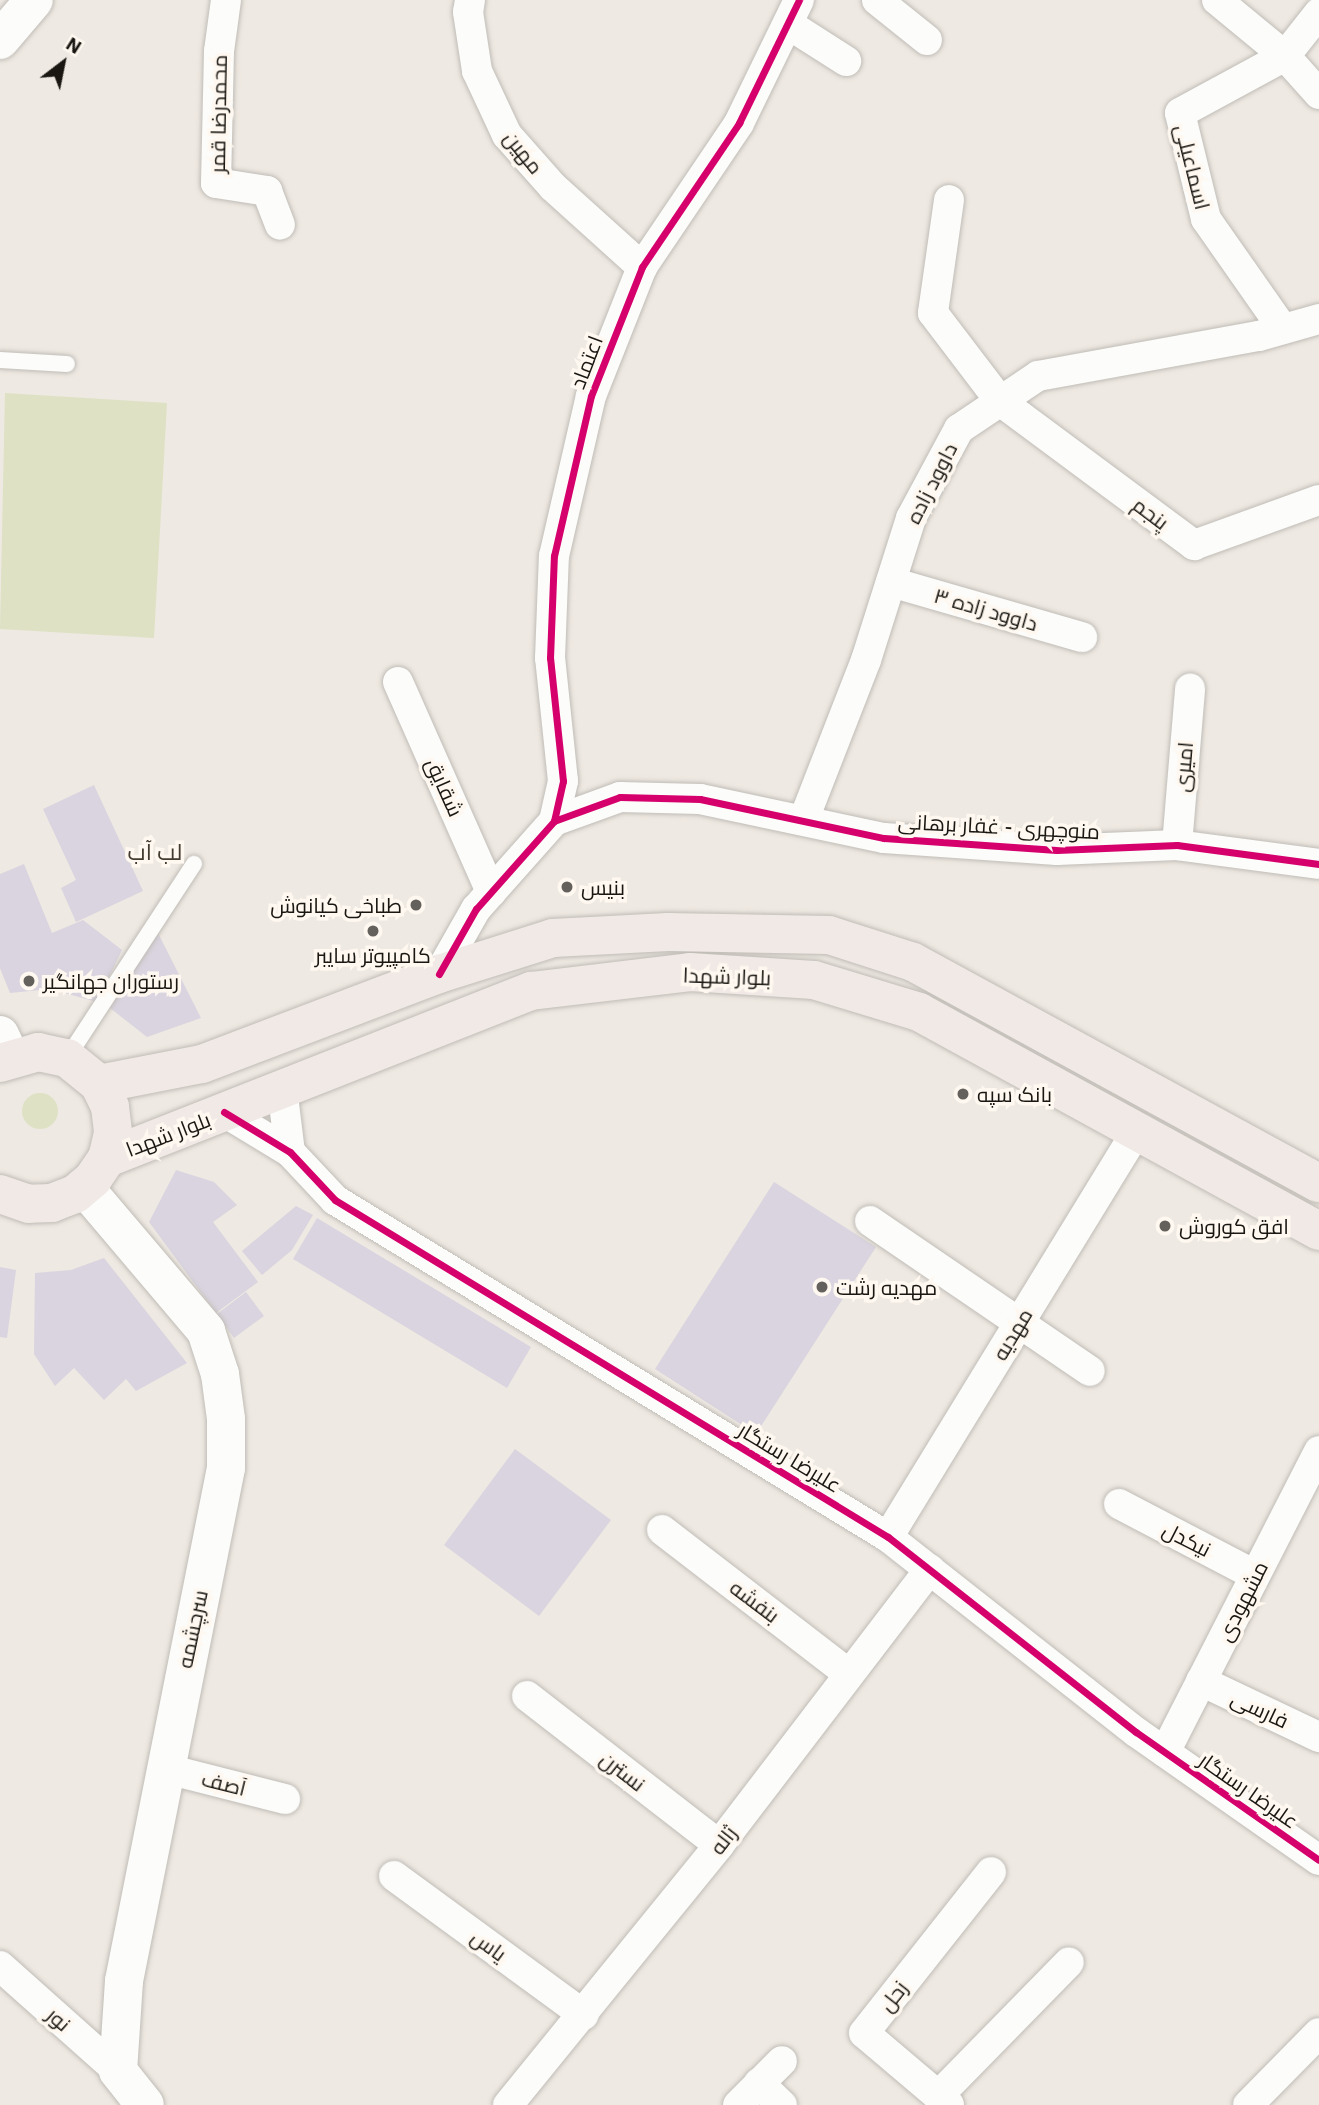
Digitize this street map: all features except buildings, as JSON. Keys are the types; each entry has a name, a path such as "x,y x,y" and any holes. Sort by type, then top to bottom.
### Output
{"main road":[{"path":"2,34 34,0"},
{"name":"بلوار شهدا","path":"99,1084 202,1064 439,974 554,939 668,932 829,935 913,962 1319,1183"},
{"name":"بلوار شهدا","path":"107,1158 531,991 690,972 814,980 919,1012 1319,1231"},
{"path":"2,1197 29,1204 52,1203 84,1187 107,1158 113,1133 110,1107 99,1084 67,1058 38,1052 3,1051"},
{"path":"1136,1131 1156,1094"},
{"name":"سرچشمه","path":"84,1187 206,1331 222,1385 226,1468 163,1768 124,1981 118,2071"},
{"path":"118,2071 145,2105"}],"street":[{"name":"محمدرضا قمر","path":"226,0 219,51 216,183 267,191 281,225"},
{"name":"مهین","path":"470,0 468,12 478,71 507,135 552,187 642,267"},
{"path":"877,0 927,40"},
{"path":"1217,0 1285,57 1319,94"},
{"name":"اعتماد","path":"554,821 563,780 550,658 554,556 591,396 642,267 739,123 793,12"},
{"path":"793,12 846,61"},
{"name":"اسماعیلی","path":"1283,329 1206,219 1180,113 1285,57 1319,13"},
{"path":"949,200 933,313 1000,401"},
{"name":"داوود زاده","path":"804,819 866,660 911,518 959,429 1038,376 1283,329 1319,319"},
{"name":"پنجم","path":"1000,401 1194,545 1319,500"},
{"name":"داوود زاده ۳","path":"891,582 1082,637"},
{"name":"شقایق","path":"398,682 491,892"},
{"name":"امیری","path":"1177,845 1190,689"},
{"name":"منوچهری - غفار برهانی","path":"554,821 620,797 700,799 884,838 1057,850 1177,845 1319,864"},
{"path":"439,974 491,892 554,821"},
{"path":"282,1088 290,1152"},
{"name":"علیرضا رستگار","path":"225,1112 290,1152 335,1200 888,1537 1165,1752 1319,1860"},
{"name":"مهدیه","path":"888,1537 1136,1131"},
{"path":"870,1222 1090,1371"},
{"name":"مشهودی","path":"1165,1752 1255,1574 1308,1501 1319,1451"},
{"name":"نیکدل","path":"1119,1504 1255,1574"},
{"name":"بنفشه","path":"662,1530 848,1673"},
{"name":"ژاله","path":"508,2105 584,2015 719,1845 930,1569"},
{"name":"فارسی","path":"1201,1681 1319,1737"},
{"name":"نسترن","path":"527,1696 719,1845"},
{"name":"آصف","path":"163,1768 285,1798"},
{"name":"زحل","path":"943,2101 864,2033 991,1872"},
{"name":"یاس","path":"394,1876 584,2015"},
{"path":"943,2101 1069,1962"},
{"name":"نور","path":"0,1966 118,2071"},
{"path":"1248,2105 1319,2033"},
{"path":"738,2105 782,2061"},
{"path":"759,2083 782,2105"}],"lane":[{"path":"0,360 67,364"},
{"path":"67,1058 194,864"}],"green space":[{"path":"5,393 167,403 154,638 0,629"},
{"path":"40,1093 53,1098 58,1111 53,1124 40,1129 27,1124 22,1111 27,1098"}],"cycle path":[{"path":"554,821 563,781 550,658 554,556 591,396 642,267 739,123 799,0"},
{"path":"439,974 476,909 554,821 620,797 700,799 884,838 1057,850 1177,845 1319,864"},
{"path":"224,1112 290,1152 335,1200 888,1537 1136,1732 1319,1860"}],"place":[{"name":"بنیس","path":"567,887"},
{"name":"طباخی کیانوش","path":"416,905"},
{"name":"کامپیوتر سایبر","path":"373,931"},
{"name":"رستوران جهانگیر","path":"29,981"},
{"name":"بانک سپه","path":"963,1094"},
{"name":"افق کوروش","path":"1165,1226"},
{"name":"مهدیه رشت","path":"822,1287"}],"district":[{"name":"لب آب","path":"155,851"}]}
